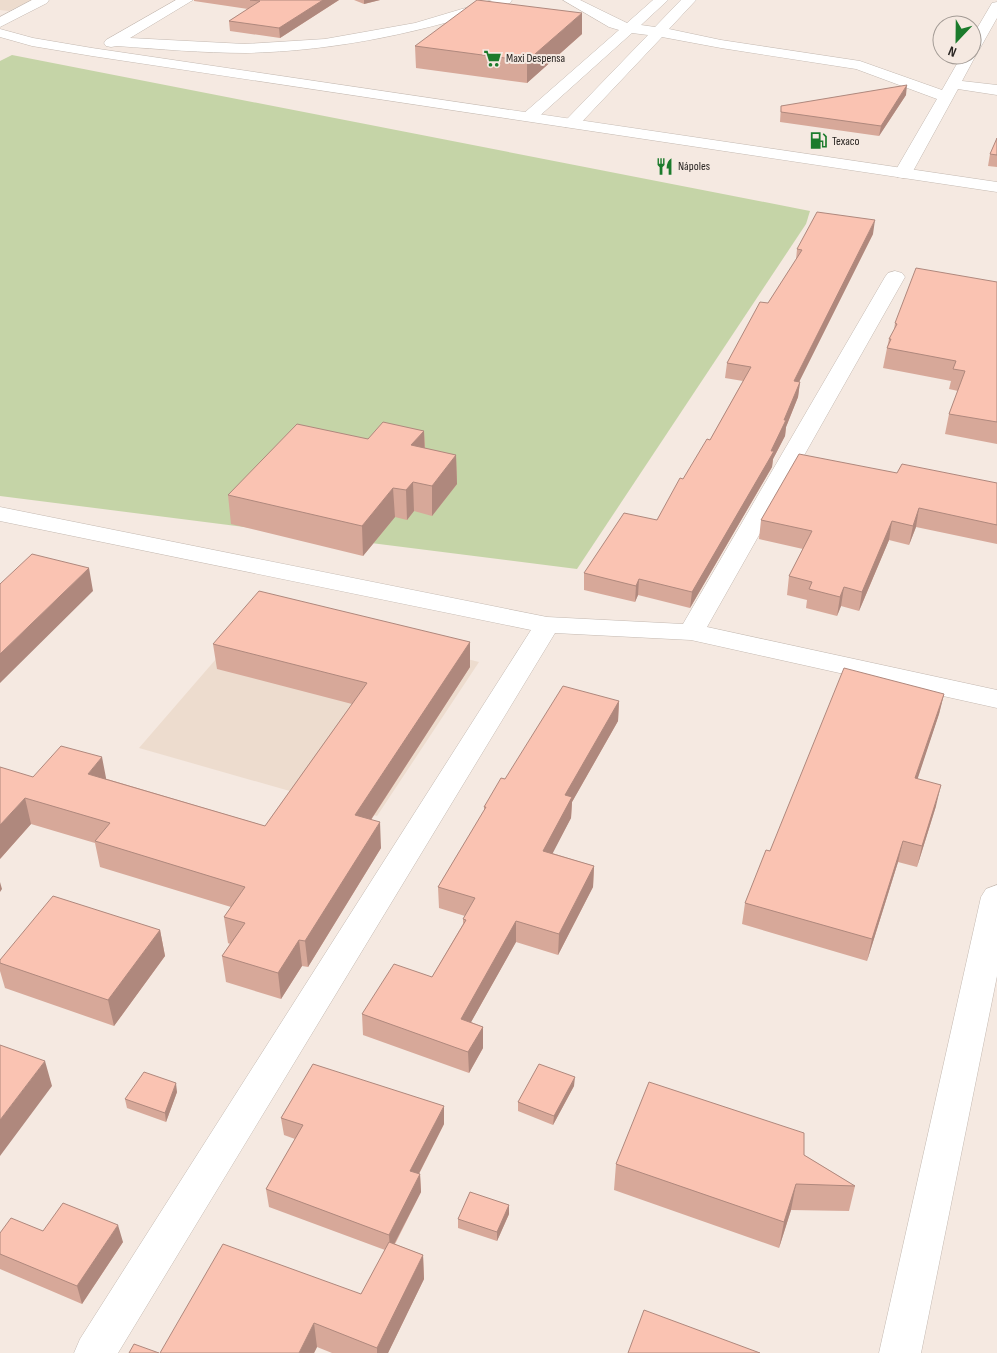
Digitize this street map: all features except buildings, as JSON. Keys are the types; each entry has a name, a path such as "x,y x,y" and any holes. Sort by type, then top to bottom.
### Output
{"street":[{"path":"0,23 42,0"},
{"path":"92,52 115,41 186,0"},
{"path":"115,41 162,45 263,48 318,43 380,34 448,19 504,0"},
{"path":"570,0 614,24 628,28 683,35 721,44 851,63 950,90 997,90"},
{"path":"529,117 661,0"},
{"path":"571,124 689,0"},
{"path":"982,32 997,6"},
{"path":"0,33 32,42 92,52 997,187"},
{"path":"230,73 263,48"},
{"path":"903,173 964,65"},
{"path":"578,73 614,78"},
{"path":"691,632 895,277"},
{"path":"0,514 547,625 691,632 997,698"},
{"path":"95,1353 547,625"},
{"path":"900,1353 997,897"}],"shaded area":[{"path":"0,0 32,0 9,11 0,10"},
{"path":"261,607 479,662 377,816 139,748"}],"green space":[{"path":"12,55 810,211 806,224 577,569 0,496 0,61"}],"place":[{"name":"Maxi Despensa","path":"492,58"},
{"name":"Texaco","path":"818,141"},
{"name":"Nápoles","path":"664,166"}]}
